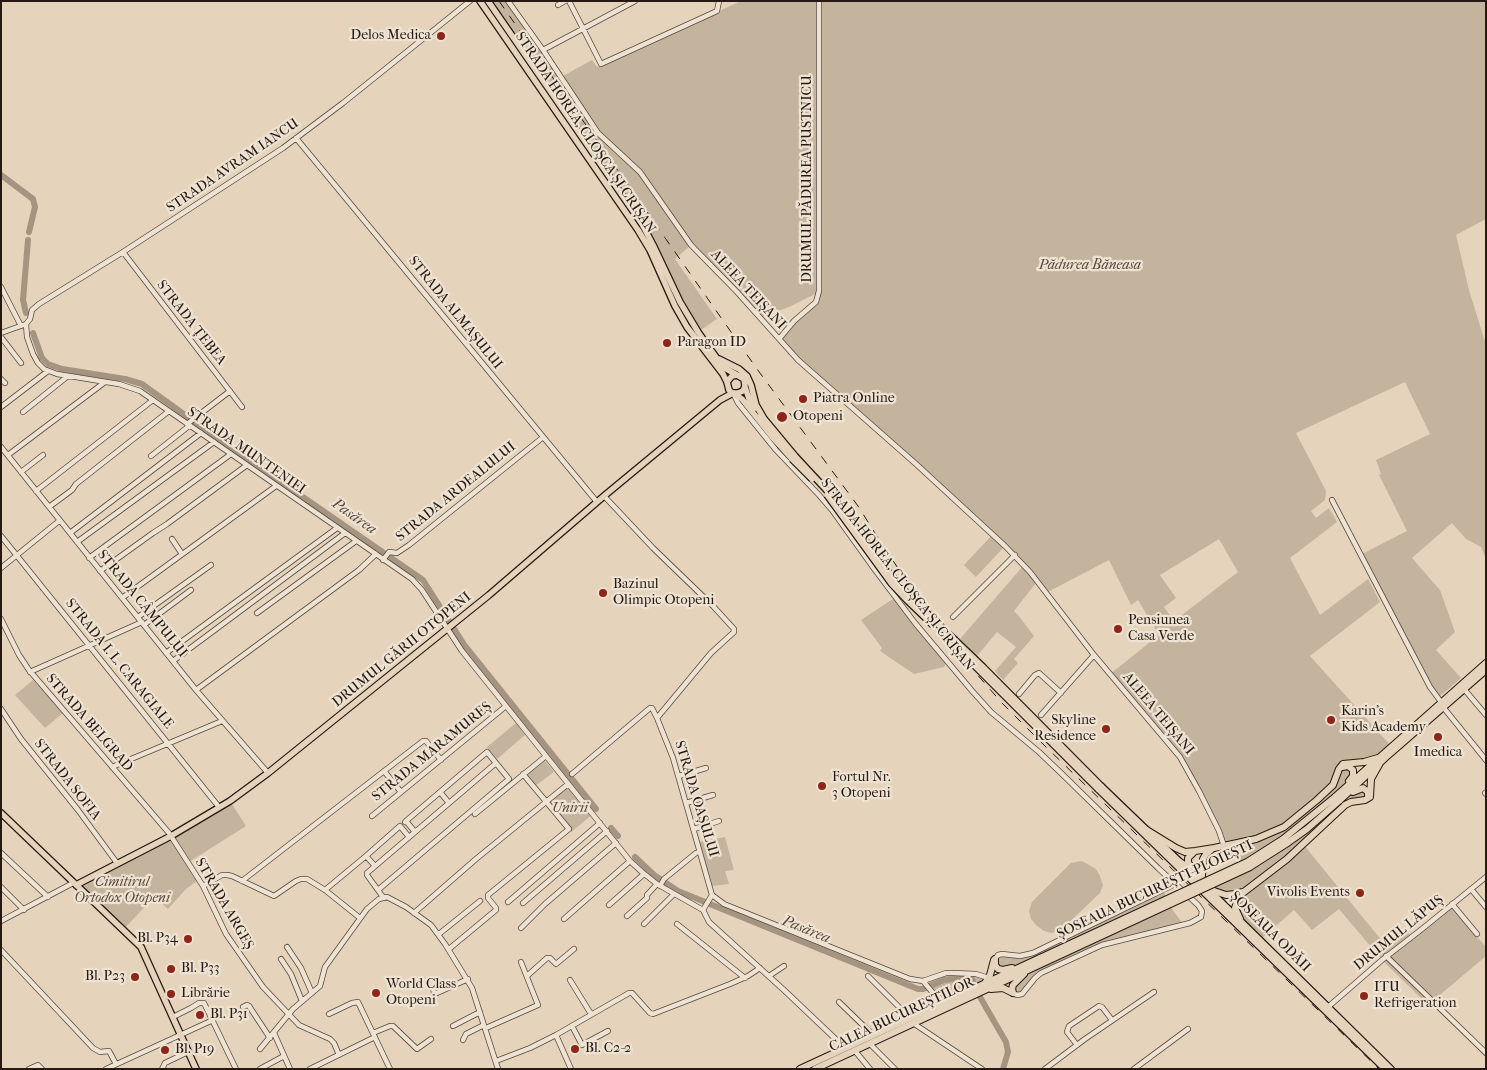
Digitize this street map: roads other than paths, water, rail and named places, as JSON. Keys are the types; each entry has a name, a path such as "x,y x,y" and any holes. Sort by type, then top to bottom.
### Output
{"highway":[{"name":"ȘOSEAUA BUCUREȘTI-PLOIEȘTI","path":"983,988 1247,862 1283,839 1343,794 1486,663"},
{"name":"ȘOSEAUA BUCUREȘTI-PLOIEȘTI","path":"1442,704 1464,689 1486,670"},
{"path":"1145,828 1179,850 1186,852 1256,839 1289,824 1328,791 1339,769 1345,763 1379,761 1371,779 1371,794 1367,799 1345,805 1287,859 1246,890 1238,898 1236,905 1240,919"},
{"path":"1339,769 1348,766 1352,768 1354,774 1343,794"},
{"path":"1343,794 1363,788 1368,792 1367,799"},
{"path":"1194,852 1190,859 1193,865 1198,865 1208,852 1214,848"},
{"path":"1194,852 1187,861 1214,891 1230,895 1246,890"},
{"path":"1200,875 1203,859"},
{"path":"1179,865 1200,875 1215,889 1223,892 1235,892 1252,885"},
{"path":"995,959 996,967 1001,970 1027,967"},
{"path":"983,988 989,978 995,959"},
{"name":"ȘOSEAUA BUCUREȘTI-PLOIEȘTI","path":"999,984 1027,967"},
{"path":"1013,993 1013,984 1027,967"},
{"name":"CALEA BUCUREȘTILOR","path":"815,1069 870,1044 942,1003 999,984"},
{"path":"983,988 1003,988 1013,993"},
{"name":"CALEA BUCUREȘTILOR","path":"800,1069 873,1035 912,1020 983,988"}],"main road":[{"name":"STRADA HOREA, CLOȘCA ȘI CRIȘAN","path":"480,1 638,230 650,250 681,316 727,384"},
{"name":"STRADA HOREA, CLOȘCA ȘI CRIȘAN","path":"488,1 642,224 680,302 698,332 723,367 737,375"},
{"path":"706,344 721,361 738,369 746,376 762,418"},
{"path":"737,375 744,379 745,386 740,392 733,393 729,390 727,384 730,378 737,375"},
{"name":"DRUMUL GĂRII OTOPENI","path":"720,400 727,384"},
{"name":"STRADA HOREA, CLOȘCA ȘI CRIȘAN","path":"745,386 749,399 762,418 830,498 899,592 1179,865"},
{"name":"STRADA HOREA, CLOȘCA ȘI CRIȘAN","path":"733,393 742,399 773,438 794,457"},
{"name":"DRUMUL GĂRII OTOPENI","path":"75,884 171,836 219,807 268,773 489,595 720,400 733,393"},
{"name":"STRADA HOREA, CLOȘCA ȘI CRIȘAN","path":"1099,787 1130,813"},
{"path":"1,813 141,947 196,1069"},
{"name":"ȘOSEAUA ODĂII","path":"1130,813 1179,865 1385,1069"},
{"name":"ȘOSEAUA ODĂII","path":"1179,865 1240,919 1391,1069"}],"street":[{"name":"STRADA AVRAM IANCU","path":"26,324 30,319 32,310 39,304 227,185 296,138 343,103 470,1"},
{"name":"ALEEA TEIȘANI","path":"508,1 600,136 640,172 691,245 737,292 798,360 916,464 1015,555 1030,572 1094,655 1186,766 1224,846"},
{"path":"558,5 567,1 601,64 717,11 719,1"},
{"path":"543,50 635,1"},
{"name":"DRUMUL PĂDUREA PUSTNICU","path":"779,339 802,313 816,302 820,292 819,1"},
{"name":"STRADA ALMAȘULUI","path":"296,138 542,438 597,502"},
{"name":"STRADA ȚEBEA","path":"123,252 242,407"},
{"path":"1,286 21,326"},
{"path":"1,332 26,324 27,337 35,359 48,372 1,407"},
{"path":"1,337 21,363"},
{"name":"STRADA MUNTENIEI","path":"48,372 130,387 140,391 190,423 200,433 384,559 418,585 447,628"},
{"path":"23,412 68,376"},
{"path":"8,456 105,382"},
{"path":"151,456 230,391"},
{"name":"STRADA HOREA, CLOȘCA ȘI CRIȘAN","path":"733,393 738,403 764,436 826,503 914,623 991,712 1039,752 1200,908 1202,915 1197,920 1184,925 1102,945 1038,975 1022,994 1017,995 1013,993"},
{"path":"36,491 153,400"},
{"path":"49,507 169,411"},
{"path":"70,533 200,433"},
{"name":"STRADA ARDEALULUI","path":"384,559 389,552 397,553 401,551 542,438"},
{"path":"77,542 214,442"},
{"name":"STRADA CÂMPULUI","path":"1,447 196,690 268,773"},
{"path":"89,558 231,454"},
{"path":"21,472 43,456"},
{"path":"100,571 247,465"},
{"path":"122,598 276,486"},
{"path":"572,774 650,708 652,708 658,718 712,652 734,632 734,629 713,606 653,548 604,496"},
{"path":"1332,500 1430,687 1486,760"},
{"path":"1,568 60,521"},
{"path":"166,653 337,528"},
{"path":"173,661 345,533"},
{"name":"STRADA I. L. CARAGIALE","path":"1,536 219,807"},
{"path":"172,539 182,554"},
{"path":"257,613 356,540"},
{"path":"196,690 359,570 376,554"},
{"path":"953,617 1015,555"},
{"path":"138,617 211,565"},
{"path":"272,605 307,580 308,576"},
{"path":"30,672 89,645 143,624 192,590"},
{"name":"STRADA BELGRAD","path":"1,619 30,672 171,836"},
{"name":"STRADA MARAMUREȘ","path":"447,628 462,651 630,860 659,885 704,908"},
{"path":"1041,715 1094,655"},
{"path":"1018,694 1035,675 1040,673 1061,693"},
{"path":"1464,689 1486,715"},
{"name":"STRADA MARAMUREȘ","path":"372,816 506,706"},
{"name":"STRADA SOFIA","path":"1,709 21,739 118,863"},
{"name":"STRADA OAȘULUI","path":"658,718 679,776 712,895"},
{"path":"112,767 222,721"},
{"path":"242,881 424,740 441,760"},
{"path":"325,890 487,752 509,779 378,890"},
{"path":"475,814 546,756"},
{"path":"496,762 366,874 383,897 394,900 430,925 449,949 468,980 498,1069"},
{"path":"679,776 706,768"},
{"path":"384,771 401,792"},
{"path":"449,949 496,910 488,895 569,829 523,774"},
{"path":"414,913 476,859 568,784"},
{"path":"440,792 449,803"},
{"path":"686,802 713,795"},
{"path":"406,821 415,832"},
{"path":"694,829 719,821"},
{"path":"508,902 600,823"},
{"path":"400,826 409,837"},
{"path":"523,903 607,832"},
{"name":"STRADA ARGEȘ","path":"171,836 203,886 232,944 263,987 299,1025 330,1039 334,1043 339,1055"},
{"path":"522,928 540,908 616,843"},
{"path":"1,853 48,897"},
{"path":"627,916 664,879 696,853"},
{"path":"366,856 375,866"},
{"path":"564,919 630,860"},
{"path":"609,905 644,874"},
{"path":"203,886 222,875 232,876 272,896 278,895 296,881 310,880 360,918"},
{"name":"DRUMUL LĂPUȘ","path":"1328,1007 1386,956 1486,877"},
{"path":"1,921 75,884"},
{"path":"995,959 1000,954 1020,956 1034,954 1175,884"},
{"path":"1,887 24,910"},
{"path":"1471,889 1486,907"},
{"path":"644,924 674,894"},
{"path":"845,1048 707,920 704,908 712,895 724,904 903,977 926,984 939,997 942,1003"},
{"path":"260,1049 288,1015 321,984 325,967 360,918 371,905 383,897"},
{"path":"438,934 480,901"},
{"path":"1452,904 1478,934"},
{"path":"677,924 745,978"},
{"path":"288,948 301,968 312,993"},
{"path":"527,976 547,958 550,958 556,964 574,949"},
{"path":"1,950 93,1048 100,1052 110,1052 116,1064"},
{"path":"1386,956 1486,1053"},
{"path":"281,958 291,974 302,1001"},
{"path":"463,1040 466,1034 538,1005 521,962"},
{"path":"769,976 784,966"},
{"path":"496,1061 530,1048 556,1035 630,993 653,1014 745,978 760,968"},
{"path":"926,984 946,973 976,974 989,978"},
{"path":"868,976 912,1020 982,1069"},
{"path":"432,988 434,993 437,993 468,980"},
{"path":"570,980 591,1014"},
{"path":"1045,1069 1154,992"},
{"path":"173,1016 201,1002 206,1004 236,1069"},
{"path":"329,1014 358,1002 390,1069"},
{"path":"839,1002 873,1035"},
{"path":"243,1007 249,1006 270,1038"},
{"path":"1077,1045 1067,1030 1069,1026 1097,1006 1100,1006 1112,1020"},
{"path":"453,1026 480,1012"},
{"path":"390,1018 391,1026"},
{"path":"106,1069 213,1020"},
{"path":"310,1069 391,1026"},
{"path":"391,1026 395,1027 417,1049 431,1039"},
{"path":"572,1026 580,1045 608,1031"},
{"path":"1134,1069 1188,1028"},
{"path":"274,1033 290,1069"},
{"path":"556,1035 571,1069"},
{"path":"870,1044 894,1069"},
{"path":"855,1050 870,1069"},
{"path":"162,1069 165,1063 188,1052"},
{"path":"260,1069 284,1056"},
{"path":"29,1069 38,1065 42,1069"}],"waterway":[{"name":"Pasărea","path":"1,175 33,199 35,207 29,232"},
{"name":"Pasărea","path":"26,313 23,300 28,240"},
{"name":"Pasărea","path":"33,333 42,358 48,364 62,369 125,379 142,384 423,580 465,646 596,809"},
{"name":"Pasărea","path":"611,828 618,836"},
{"name":"Pasărea","path":"635,857 654,875 678,891 918,989 923,989 944,980 959,978 972,979 974,985"},
{"name":"Pasărea","path":"980,997 1006,1042 1008,1052 1003,1069"}],"railway":[{"path":"499,1 757,369 858,506 947,640 1002,703 1046,747 1379,1069"}],"place":[{"name":"Delos Medica","path":"441,36"},
{"name":"Paragon ID","path":"667,343"},
{"name":"Piatra Online","path":"803,399"},
{"name":"Otopeni","path":"782,417"},
{"name":"Bazinul Olimpic Otopeni","path":"603,593"},
{"name":"Pensiunea Casa Verde","path":"1118,629"},
{"name":"Karin's Kids Academy","path":"1331,720"},
{"name":"Skyline Residence","path":"1106,729"},
{"name":"Imedica","path":"1438,737"},
{"name":"Fortul Nr. 3 Otopeni","path":"822,786"},
{"name":"Vivolis Events","path":"1360,893"},
{"name":"Bl. P34","path":"188,939"},
{"name":"Bl. P33","path":"171,969"},
{"name":"Bl. P23","path":"135,977"},
{"name":"World Class Otopeni","path":"376,993"},
{"name":"Librărie","path":"171,994"},
{"name":"ITU Refrigeration","path":"1364,996"},
{"name":"Bl. P31","path":"200,1015"},
{"name":"Bl. C2-2","path":"575,1049"},
{"name":"Bl. P19","path":"165,1050"}],"park label":[{"name":"Pădurea Băneasa","path":"1090,266"},
{"name":"Unirii","path":"570,809"},
{"name":"Cimitirul Ortodox Otopeni","path":"122,892"}]}
